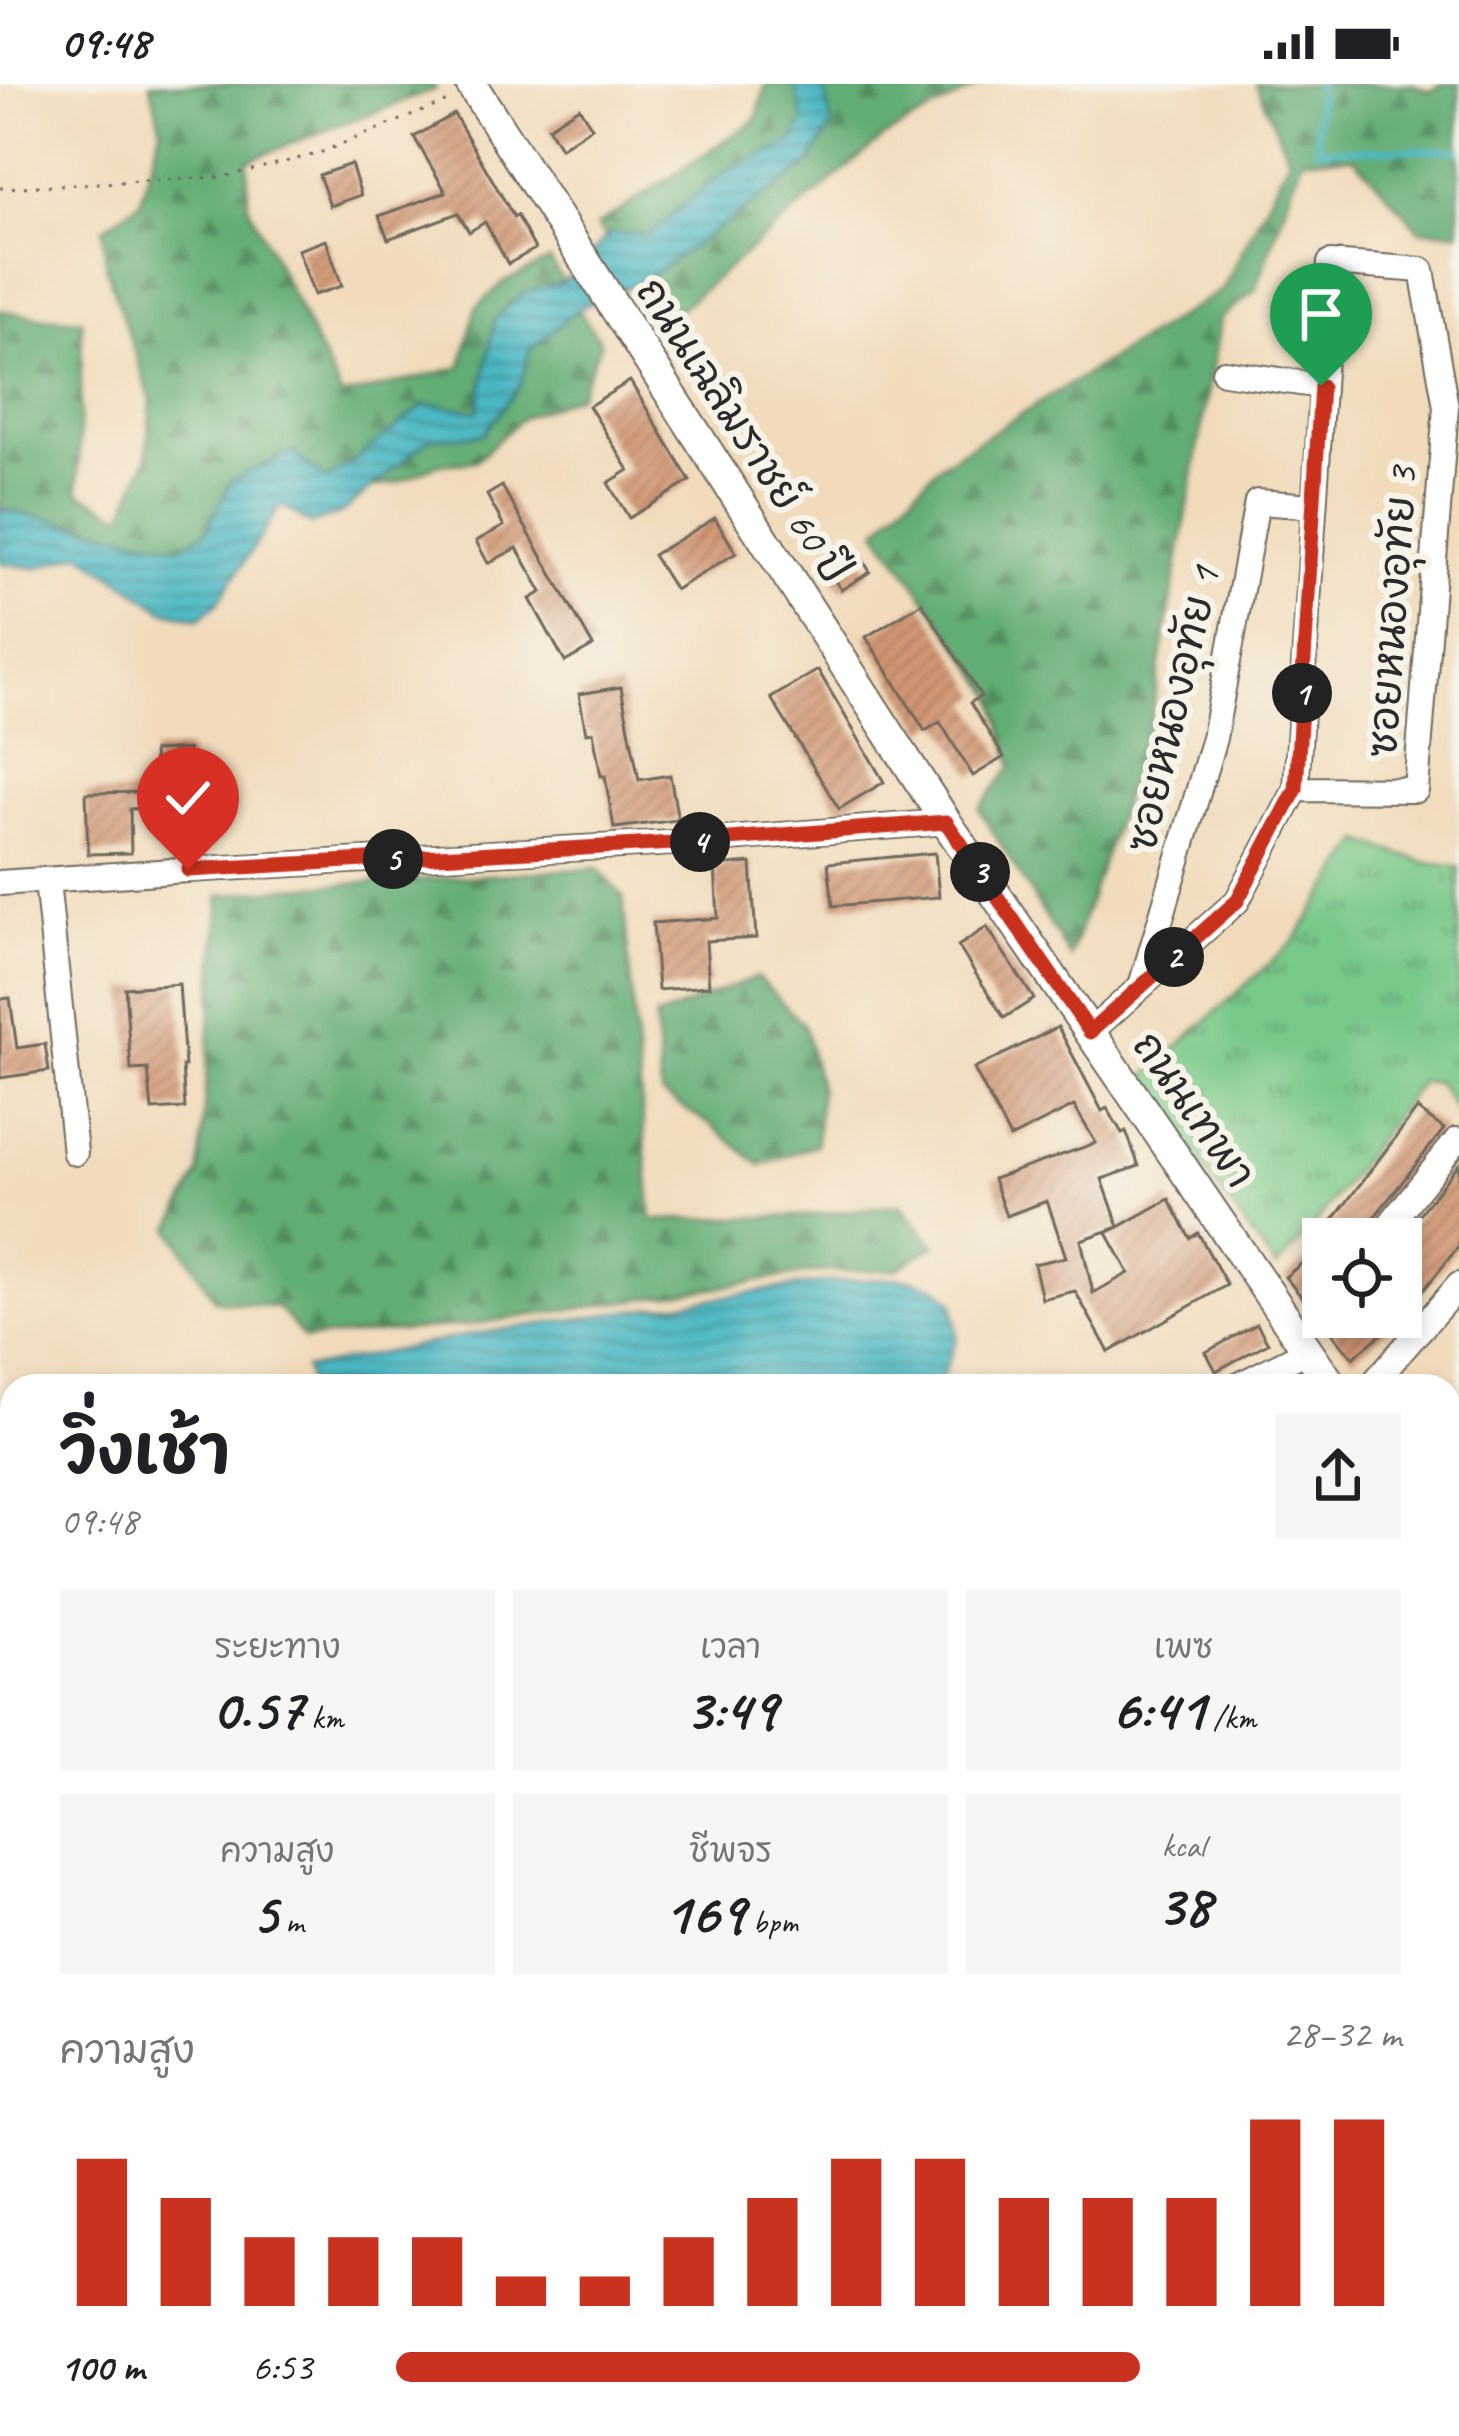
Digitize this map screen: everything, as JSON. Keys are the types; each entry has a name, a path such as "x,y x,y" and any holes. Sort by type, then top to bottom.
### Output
{"street":[{"name":"ถนนเฉลิมราชย์ 60 ปี","path":"472,87 946,822"},
{"name":"ซอยหนองอุทัย 3","path":"1296,789 1416,790 1446,407 1422,270 1330,263 1321,386"},
{"path":"1090,1032 1237,901 1296,789 1321,386 1224,372"},
{"name":"ซอยหนองอุทัย 1","path":"1141,986 1214,738 1257,502 1314,506"},
{"path":"0,884 946,822"},
{"name":"ถนนเทพา","path":"946,822 1090,1032 1141,1094 1268,1274 1324,1374"},
{"path":"47,881 75,1154"},
{"path":"1395,1218 1459,1142"},
{"path":"1381,1374 1459,1285"},
{"path":"1261,1374 1309,1350"}],"path":[{"path":"0,188 223,177 317,154 472,87"}],"green space":[{"path":"150,84 433,84 436,89 248,160 248,205 342,397 461,367 476,308 504,282 550,260 563,282 523,293 495,319 478,411 324,480 292,453 231,481 206,532 180,547 0,509 0,310 82,320 78,492 123,515 147,458 151,400 106,267 103,229 140,202 161,128"},
{"path":"766,84 983,84 885,136 665,321 597,226 756,120"},
{"path":"1256,84 1413,84 1429,92 1442,84 1459,84 1459,232 1420,230 1354,157 1302,158 1256,290 1221,318 1150,722 1070,957 979,809 1012,766 994,695 877,530 941,464 1223,289 1289,158"},
{"path":"578,309 601,343 578,395 523,417 475,461 436,465 400,482 373,487 430,438 483,433 521,385 530,349"},
{"path":"1361,841 1423,862 1459,867 1459,1116 1437,1082 1420,1082 1320,1218 1302,1218 1302,1240 1276,1268 1140,1081 1294,941"},
{"path":"597,868 623,897 652,1220 805,1216 901,1204 935,1246 896,1269 818,1272 468,1325 305,1339 278,1308 215,1300 171,1229 199,1174 220,895"},
{"path":"757,977 804,1025 820,1090 816,1145 760,1165 711,1125 661,1094 655,1018"}],"water":[{"path":"794,84 823,84 832,125 810,164 646,279 578,309 530,349 521,384 483,434 430,438 342,513 311,524 281,505 217,604 199,619 163,610 81,553 37,568 0,563 0,509 180,547 206,532 231,481 293,452 325,479 425,404 478,411 495,319 523,293 564,282 611,233 648,235 723,173 792,142 804,121"},
{"path":"902,1278 937,1287 953,1302 957,1336 943,1374 306,1374 305,1369 474,1334 824,1282"}],"building":[{"path":"579,107 592,127 560,148 548,127"},
{"path":"454,114 535,249 508,264 485,222 469,232 458,213 388,239 379,216 446,192 414,137"},
{"path":"351,164 361,195 330,206 319,175"},
{"path":"326,240 342,286 314,295 298,250"},
{"path":"630,381 690,481 629,518 608,483 629,470 589,406"},
{"path":"502,486 593,646 565,662 530,599 542,592 517,548 488,563 476,541 504,526 487,495"},
{"path":"715,518 736,553 675,590 653,555"},
{"path":"858,551 870,572 841,590 828,570"},
{"path":"922,603 981,696 970,703 1004,757 973,776 940,722 925,731 866,637"},
{"path":"818,670 884,782 839,809 771,698"},
{"path":"621,687 639,780 670,775 678,820 614,828 605,776 601,776 593,732 586,733 579,694"},
{"path":"188,749 190,806 130,809 131,853 88,854 86,793 155,792 153,751"},
{"path":"935,853 939,897 833,906 828,863"},
{"path":"751,863 756,938 706,941 709,986 658,990 653,923 718,918 715,866"},
{"path":"987,927 1034,999 1004,1018 958,946"},
{"path":"179,984 185,1108 152,1110 148,1069 131,1070 125,988"},
{"path":"10,998 17,1048 45,1044 49,1071 0,1078 0,999"},
{"path":"1058,1027 1102,1111 1107,1108 1122,1133 1126,1131 1139,1166 1102,1179 1119,1227 1169,1199 1190,1238 1198,1233 1227,1285 1109,1352 1075,1291 1042,1299 1034,1264 1066,1257 1047,1201 1006,1216 993,1179 1096,1143 1074,1106 1010,1138 974,1069","holes":["1119,1227 1107,1233 1129,1273 1093,1293 1081,1240"]},
{"path":"1417,1109 1444,1129 1374,1218 1335,1218"},
{"path":"1459,1164 1459,1246 1422,1292 1422,1218 1416,1218"},
{"path":"1302,1263 1302,1297 1285,1277"},
{"path":"1257,1324 1268,1343 1216,1371 1206,1352"},
{"path":"1336,1338 1377,1338 1353,1358"}],"waterway":[{"path":"1318,84 1317,149 1459,150"}],"route":[{"path":"188,870 691,842 946,822 1090,1032 1237,901 1296,789 1321,386"}]}
